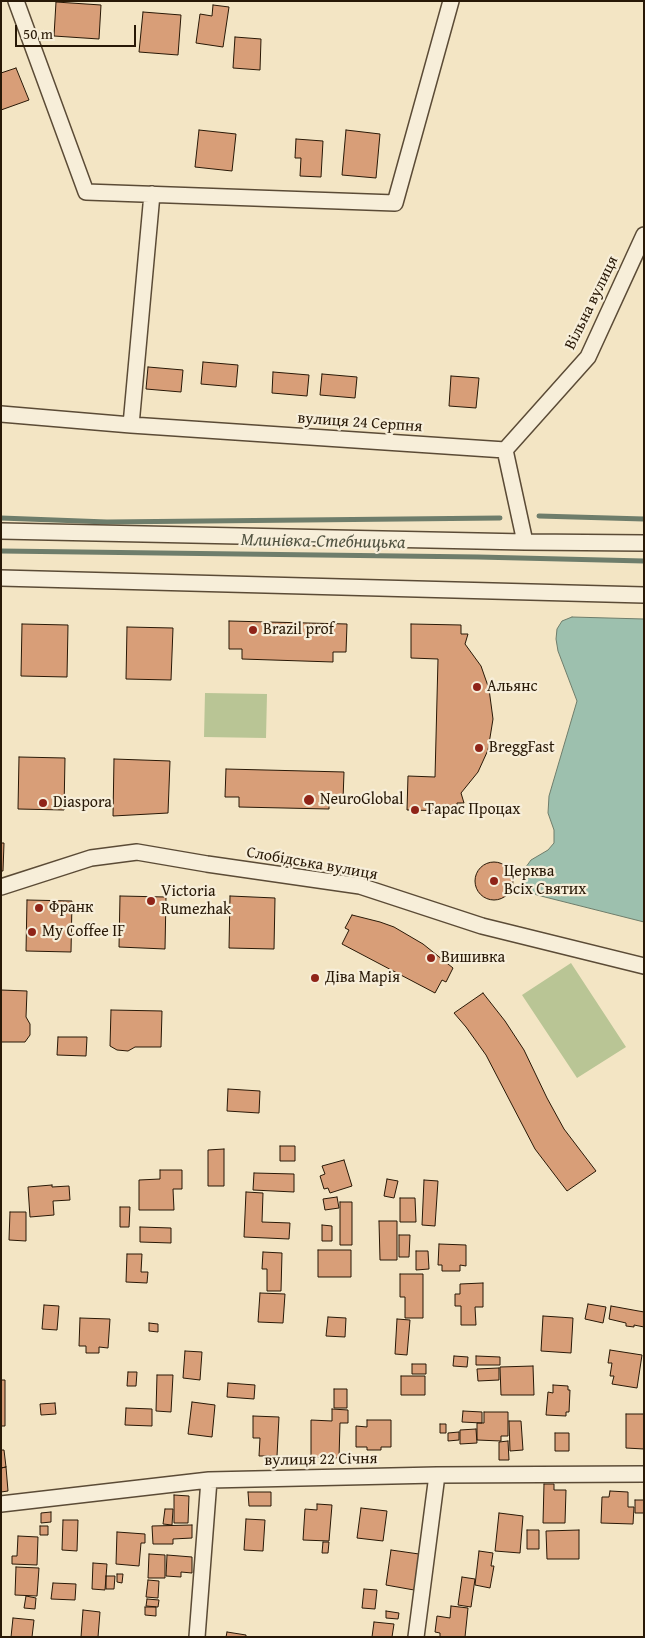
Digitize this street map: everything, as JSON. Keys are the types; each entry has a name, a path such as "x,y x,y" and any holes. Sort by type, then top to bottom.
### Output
{"street":[{"path":"16,1 86,192 395,203 451,1"},
{"path":"131,425 152,194"},
{"name":"Вільна вулиця","path":"505,450 588,357 644,235"},
{"name":"вулиця 24 Серпня","path":"1,414 131,425 505,450"},
{"path":"505,450 525,542"},
{"path":"1,531 644,543"},
{"path":"1,578 644,595"},
{"name":"Слобідська вулиця","path":"1,887 91,858 137,852 360,886 482,926 644,966"},
{"name":"вулиця 22 Січня","path":"1,1504 209,1480 437,1475 644,1474"},
{"path":"416,1637 437,1475"},
{"path":"197,1637 209,1480"}],"shaded area":[{"path":"572,617 644,619 644,922 537,895 528,890 523,884 523,871 531,860 548,850 554,843 554,830 548,813 549,796 577,701 558,651 556,639 557,629 562,621"},
{"path":"205,693 267,694 266,738 204,737"},
{"path":"571,963 626,1047 577,1078 522,995"}],"building":[{"path":"56,2 101,5 99,39 54,36"},
{"path":"213,5 229,7 223,47 196,43 200,14 212,16"},
{"path":"143,12 181,15 178,55 139,52"},
{"path":"235,37 261,39 260,70 233,68"},
{"path":"16,68 29,100 1,110 1,73"},
{"path":"199,130 236,134 232,171 195,167"},
{"path":"346,130 380,134 376,178 342,175"},
{"path":"296,139 323,141 321,177 300,176 301,158 295,158"},
{"path":"203,362 238,365 236,387 201,384"},
{"path":"148,367 183,370 181,392 146,389"},
{"path":"273,372 309,375 307,396 272,393"},
{"path":"322,374 357,377 355,398 320,395"},
{"path":"451,376 479,378 476,408 449,406"},
{"path":"229,621 347,624 346,652 333,652 333,662 242,659 242,649 229,649"},
{"path":"22,624 68,625 67,677 21,676"},
{"path":"411,624 461,625 461,634 468,634 465,644 481,666 489,689 493,719 488,750 478,772 461,793 464,803 457,803 457,811 407,810 408,776 435,777 438,659 411,658"},
{"path":"127,627 173,628 171,680 126,679"},
{"path":"19,757 65,758 64,810 18,809"},
{"path":"114,759 170,761 168,813 113,816"},
{"path":"226,769 344,772 343,800 329,799 329,809 239,807 239,797 225,797"},
{"path":"1,843 4,843 3,871 1,871"},
{"name":"Церква Всіх Святих","path":"494,862 508,867 513,881 508,895 494,900 480,895 475,881 480,867"},
{"path":"120,896 166,897 165,949 119,947"},
{"path":"230,896 275,898 274,949 229,948"},
{"path":"27,900 72,901 71,952 26,951"},
{"path":"352,915 394,927 423,944 453,968 446,982 442,980 435,993 342,944 349,930 345,928"},
{"path":"1,990 27,991 26,1017 30,1024 30,1035 25,1042 1,1042"},
{"path":"483,993 505,1021 524,1050 564,1129 596,1171 567,1191 535,1149 486,1055 454,1013"},
{"path":"111,1010 162,1011 161,1047 135,1047 128,1051 117,1050 110,1046"},
{"path":"58,1037 87,1037 86,1056 57,1055"},
{"path":"228,1089 260,1091 259,1113 227,1111"},
{"path":"280,1146 295,1146 295,1161 280,1161"},
{"path":"224,1149 224,1186 208,1186 208,1150"},
{"path":"344,1160 352,1186 330,1193 328,1188 324,1189 320,1176 325,1174 322,1166"},
{"path":"160,1170 182,1170 182,1189 173,1189 174,1210 139,1210 139,1180 160,1179"},
{"path":"254,1173 294,1174 294,1192 253,1190"},
{"path":"387,1179 398,1181 394,1198 384,1196"},
{"path":"424,1180 438,1181 435,1226 422,1225"},
{"path":"52,1185 52,1187 69,1186 70,1200 53,1201 54,1215 30,1217 28,1187"},
{"path":"246,1192 263,1193 262,1222 290,1223 289,1239 244,1237"},
{"path":"337,1197 339,1208 325,1210 323,1199"},
{"path":"400,1198 415,1198 416,1222 400,1222"},
{"path":"340,1202 352,1202 352,1245 340,1245"},
{"path":"120,1207 130,1207 129,1227 120,1227"},
{"path":"10,1212 26,1212 26,1241 9,1240"},
{"path":"379,1221 397,1221 397,1260 380,1260"},
{"path":"322,1225 332,1226 332,1241 322,1241"},
{"path":"140,1227 171,1228 171,1243 140,1242"},
{"path":"399,1235 410,1235 409,1257 399,1257"},
{"path":"439,1244 466,1245 466,1266 460,1265 460,1271 442,1271 442,1265 438,1265"},
{"path":"318,1250 351,1250 351,1277 318,1277"},
{"path":"416,1251 428,1251 429,1269 416,1270"},
{"path":"263,1252 282,1253 281,1291 267,1291 267,1269 262,1269"},
{"path":"127,1254 142,1254 141,1272 148,1272 147,1283 126,1282"},
{"path":"400,1274 423,1274 423,1318 405,1318 405,1297 400,1297"},
{"path":"483,1283 483,1307 475,1307 476,1325 461,1325 461,1306 455,1306 455,1294 460,1294 460,1284"},
{"path":"260,1293 285,1294 283,1323 258,1322"},
{"path":"588,1304 606,1307 603,1323 585,1319"},
{"path":"44,1305 59,1306 57,1330 42,1329"},
{"path":"611,1306 644,1312 644,1327 626,1326 626,1323 609,1319"},
{"path":"543,1316 573,1318 571,1353 541,1351"},
{"path":"328,1317 346,1318 345,1337 326,1336"},
{"path":"80,1318 110,1319 108,1348 99,1347 99,1353 86,1353 86,1346 79,1346"},
{"path":"397,1319 410,1320 407,1355 395,1354"},
{"path":"149,1323 158,1324 158,1332 149,1331"},
{"path":"610,1350 642,1355 637,1388 612,1384 614,1376 610,1376 612,1363 608,1363"},
{"path":"185,1351 202,1352 200,1380 183,1378"},
{"path":"454,1356 468,1357 467,1367 453,1366"},
{"path":"476,1356 500,1357 500,1365 476,1365"},
{"path":"412,1364 426,1364 426,1374 412,1374"},
{"path":"533,1366 534,1395 501,1395 500,1367"},
{"path":"499,1368 499,1380 478,1381 477,1369"},
{"path":"128,1372 137,1372 136,1386 127,1386"},
{"path":"157,1375 173,1375 171,1412 156,1411"},
{"path":"401,1376 425,1376 425,1395 401,1395"},
{"path":"1,1380 5,1380 5,1426 1,1426"},
{"path":"228,1383 255,1385 254,1399 227,1397"},
{"path":"553,1385 568,1386 568,1390 570,1390 569,1412 566,1412 566,1416 546,1415 548,1392 553,1393"},
{"path":"334,1389 347,1389 347,1408 334,1408"},
{"path":"192,1402 215,1405 212,1437 188,1434"},
{"path":"55,1403 56,1414 41,1415 40,1404"},
{"path":"126,1408 152,1409 152,1426 125,1425"},
{"path":"332,1409 348,1410 348,1423 340,1423 339,1458 311,1457 311,1420 332,1421"},
{"path":"463,1411 482,1412 482,1423 462,1422"},
{"path":"484,1412 508,1412 508,1436 501,1436 501,1441 477,1440 477,1423 484,1423"},
{"path":"626,1414 644,1414 644,1449 626,1448"},
{"path":"253,1416 279,1417 277,1456 259,1456 260,1438 253,1438"},
{"path":"367,1420 391,1420 391,1447 381,1447 381,1450 367,1450 367,1447 356,1447 356,1426 367,1427"},
{"path":"509,1421 521,1421 523,1450 510,1451"},
{"path":"440,1424 446,1424 446,1433 440,1433"},
{"path":"476,1429 477,1443 460,1444 460,1430"},
{"path":"459,1432 459,1440 448,1441 448,1433"},
{"path":"555,1433 569,1433 569,1451 555,1451"},
{"path":"508,1441 509,1460 499,1460 499,1442"},
{"path":"1,1450 4,1450 6,1467 1,1468"},
{"path":"6,1467 8,1491 1,1492 1,1468"},
{"path":"544,1484 554,1484 554,1490 566,1490 565,1523 543,1523"},
{"path":"610,1491 628,1492 628,1507 634,1507 633,1524 601,1523 602,1497 609,1497"},
{"path":"248,1492 271,1492 271,1506 249,1506"},
{"path":"174,1495 189,1496 188,1523 174,1523"},
{"path":"635,1500 644,1500 644,1513 635,1513"},
{"path":"317,1504 332,1505 329,1541 303,1540 305,1509 317,1510"},
{"path":"361,1508 387,1511 383,1541 357,1538"},
{"path":"165,1509 173,1509 172,1525 163,1524"},
{"path":"51,1512 51,1522 41,1523 41,1513"},
{"path":"499,1513 523,1516 520,1553 495,1551"},
{"path":"246,1519 265,1520 263,1551 244,1550"},
{"path":"63,1520 78,1520 77,1551 62,1550"},
{"path":"192,1525 192,1538 173,1539 173,1544 153,1544 152,1526"},
{"path":"40,1526 48,1526 48,1535 40,1535"},
{"path":"527,1530 539,1530 539,1549 527,1549"},
{"path":"579,1530 579,1559 547,1559 546,1531"},
{"path":"117,1532 145,1534 145,1543 141,1543 139,1566 116,1564"},
{"path":"18,1536 38,1537 37,1565 12,1564 12,1556 17,1556"},
{"path":"323,1542 329,1542 328,1553 322,1553"},
{"path":"391,1550 419,1554 414,1590 386,1585"},
{"path":"479,1551 493,1553 491,1566 494,1566 490,1588 475,1585"},
{"path":"149,1554 165,1555 165,1578 148,1578"},
{"path":"167,1555 192,1557 192,1573 181,1572 181,1577 166,1576"},
{"path":"93,1563 107,1564 105,1590 92,1589"},
{"path":"16,1567 39,1568 37,1596 15,1595"},
{"path":"117,1574 123,1574 122,1583 117,1582"},
{"path":"106,1576 115,1576 114,1589 106,1589"},
{"path":"462,1577 475,1579 471,1607 458,1605"},
{"path":"148,1580 159,1581 158,1598 146,1597"},
{"path":"53,1583 76,1584 75,1600 51,1599"},
{"path":"364,1589 377,1590 375,1609 362,1608"},
{"path":"26,1596 36,1598 35,1609 24,1608"},
{"path":"147,1599 159,1600 158,1607 146,1606"},
{"path":"451,1606 468,1608 465,1637 440,1637 440,1633 435,1632 437,1616 450,1618"},
{"path":"145,1607 156,1607 156,1616 145,1615"},
{"path":"83,1610 100,1612 98,1637 81,1637"},
{"path":"386,1611 399,1613 398,1619 386,1618"},
{"path":"13,1618 34,1620 32,1637 11,1637"},
{"path":"374,1622 394,1624 392,1637 372,1637"},
{"path":"227,1632 246,1635 246,1637 226,1637"}],"waterway":[{"path":"539,516 644,519"},
{"path":"1,518 107,522 500,518"},
{"name":"Млинівка-Стебницька","path":"1,551 644,561"}],"place":[{"name":"Brazil prof","path":"253,630"},
{"name":"Альянс","path":"477,687"},
{"name":"BreggFast","path":"479,748"},
{"name":"NeuroGlobal","path":"309,800"},
{"name":"Diaspora","path":"43,803"},
{"name":"Тарас Процах","path":"415,810"},
{"name":"Церква Всіх Святих","path":"494,881"},
{"name":"Victoria Rumezhak","path":"151,901"},
{"name":"Франк","path":"39,908"},
{"name":"My Coffee IF","path":"32,932"},
{"name":"Вишивка","path":"431,958"},
{"name":"Діва Марія","path":"315,978"}]}
